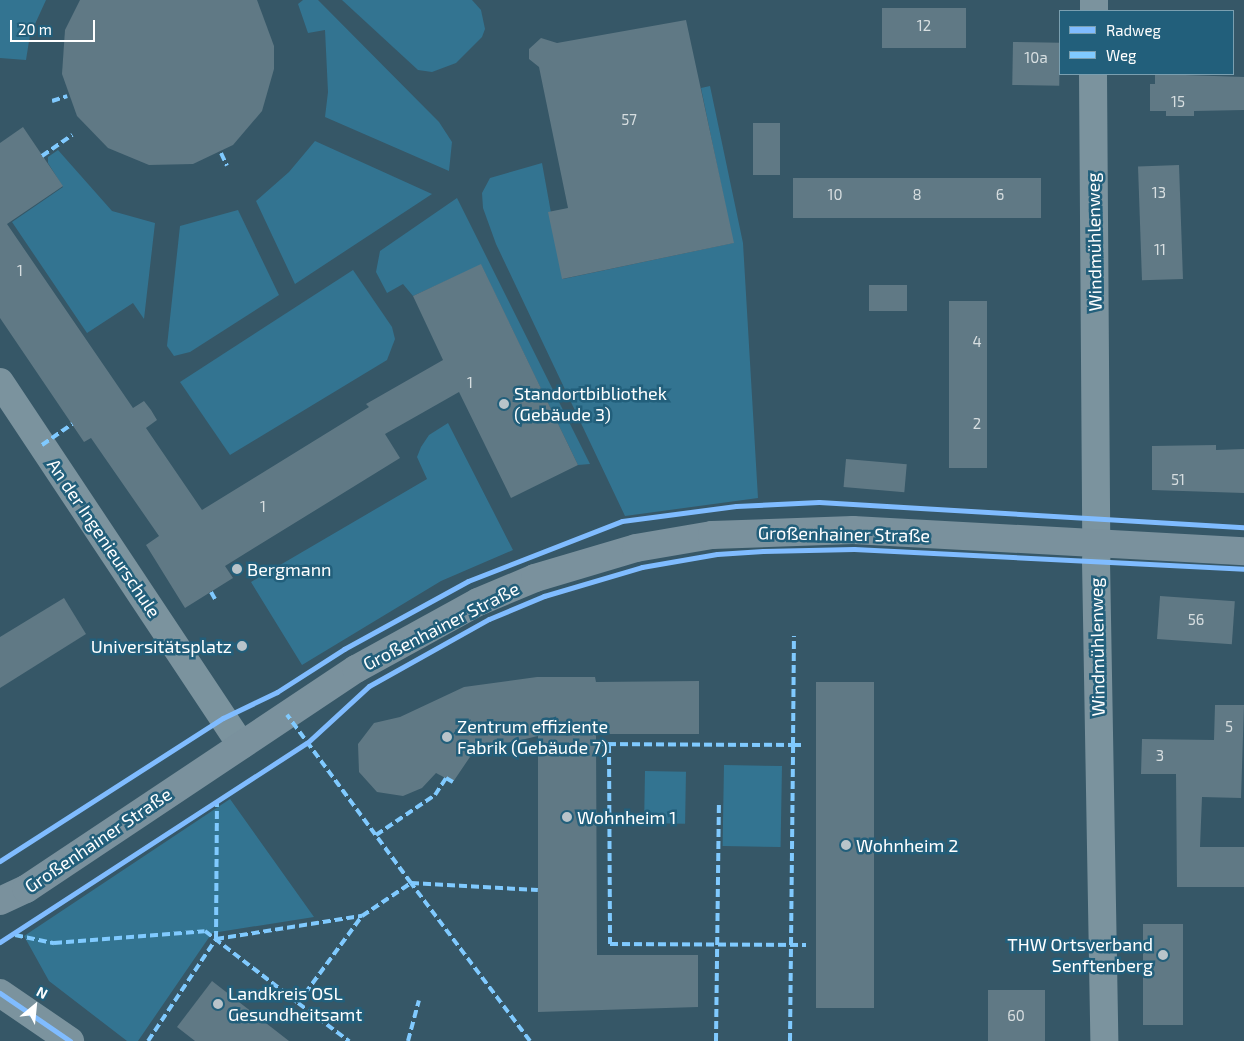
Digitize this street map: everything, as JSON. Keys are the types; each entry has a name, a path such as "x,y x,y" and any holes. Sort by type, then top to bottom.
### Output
{"main road":[{"name":"Großenhainer Straße","path":"0,901 26,888 356,669 478,602 534,578 636,548 712,535 853,530 1244,551"}],"street":[{"name":"Windmühlenweg","path":"1094,75 1096,542 1104,1041"},
{"name":"An der Ingenieurschule","path":"0,382 241,745"},
{"path":"0,993 70,1041"}],"shaded area":[{"path":"0,0 46,0 30,35 26,60 0,58"},
{"path":"303,0 318,0 439,122 452,142 449,171 325,117 328,92 325,30 308,33 298,4"},
{"path":"342,0 472,0 481,10 485,29 482,37 456,63 432,72 418,70"},
{"path":"710,86 743,243 758,498 625,516 496,244 483,208 482,193 490,178 542,163 563,279 733,243 701,88"},
{"path":"315,141 432,194 295,284 256,201 289,172"},
{"path":"58,150 112,211 155,223 144,319 133,303 87,333 12,222 63,187 48,163 48,157"},
{"path":"457,198 590,464 578,465 481,265 413,296 403,284 387,293 376,272 380,251"},
{"path":"238,210 279,295 190,352 174,356 167,346 180,226"},
{"path":"353,270 392,327 395,339 387,360 230,455 180,382"},
{"path":"448,423 513,550 441,581 302,665 251,582 427,479 417,457 429,435"},
{"path":"724,765 782,766 781,847 723,846"},
{"path":"645,771 686,772 685,824 644,823"},
{"path":"230,799 314,917 212,933 138,1041 127,1041 49,981 24,936"}],"building":[{"path":"80,0 257,0 274,46 274,69 262,111 233,145 193,164 149,165 108,148 77,116 62,74 65,30"},
{"path":"882,8 966,8 966,48 882,48"},
{"path":"686,20 734,243 562,279 548,212 568,208 539,67 529,59 529,49 541,38 557,43"},
{"path":"1013,42 1059,43 1059,86 1012,85"},
{"path":"1155,75 1244,77 1244,110 1194,111 1194,116 1166,116 1166,111 1150,111 1150,84 1155,84"},
{"path":"753,123 780,123 780,175 753,175"},
{"path":"23,127 63,186 7,224 133,408 144,401 151,410 157,420 146,428 202,510 369,407 366,404 443,360 413,296 481,264 578,465 511,498 459,392 385,434 400,458 225,566 233,578 185,608 146,545 159,536 91,438 84,442 0,318 0,143"},
{"path":"1179,165 1183,279 1142,280 1138,166"},
{"path":"793,178 1041,178 1041,218 793,218"},
{"path":"869,285 907,285 907,311 869,311"},
{"path":"949,301 987,301 987,468 949,468"},
{"path":"1216,445 1216,450 1244,449 1244,493 1152,490 1152,446"},
{"path":"846,459 907,464 904,492 844,487"},
{"path":"1160,596 1235,601 1232,644 1157,639"},
{"path":"64,598 86,634 0,688 0,637"},
{"name":"Wohnheim 1","path":"537,677 595,677 596,682 699,681 699,734 596,734 597,955 698,955 698,1007 538,1012 538,736 474,751 453,782 436,773 422,788 403,796 377,792 359,772 358,744 374,723 400,717 464,687"},
{"name":"Wohnheim 2","path":"816,682 874,682 874,1008 816,1008"},
{"path":"1215,705 1244,705 1241,798 1202,797 1200,847 1244,847 1244,887 1177,887 1176,774 1141,774 1142,739 1214,740"},
{"name":"THW Ortsverband Senftenberg","path":"1143,924 1183,924 1183,1025 1143,1025"},
{"name":"Landkreis OSL Gesundheitsamt","path":"212,981 289,1041 195,1041 177,1027"},
{"path":"988,990 1045,990 1045,1041 988,1041"}],"marked path":[{"path":"52,101 67,96"},
{"path":"42,156 72,135"},
{"path":"221,153 227,166"},
{"path":"42,445 72,424"},
{"path":"211,592 215,599"},
{"path":"596,744 793,745 794,636"},
{"path":"15,935 54,943 205,931 298,1003 362,916 411,883 287,715"},
{"path":"609,745 610,944 806,945"},
{"path":"790,1041 793,745 804,745"},
{"path":"376,835 435,795 446,778 453,782"},
{"path":"148,1041 216,939 217,803"},
{"path":"716,1041 719,804"},
{"path":"530,1041 411,883 538,890"},
{"path":"216,939 362,916"},
{"path":"408,1041 419,1000"},
{"path":"298,1003 349,1041"}],"cycle path":[{"path":"0,861 223,718 277,692 344,649 468,581 622,521 736,506 819,502 1244,527"},
{"path":"0,942 307,743 369,686 489,619 544,596 642,567 717,554 763,551 854,549 1244,569"},
{"path":"0,993 70,1041"}],"place":[{"name":"Standortbibliothek (Gebäude 3)","path":"504,404"},
{"name":"Bergmann","path":"237,569"},
{"name":"Universitätsplatz","path":"242,646"},
{"name":"Zentrum effiziente Fabrik (Gebäude 7)","path":"447,737"},
{"name":"Wohnheim 1","path":"567,817"},
{"name":"Wohnheim 2","path":"846,845"},
{"name":"THW Ortsverband Senftenberg","path":"1163,955"},
{"name":"Landkreis OSL Gesundheitsamt","path":"218,1004"}]}
